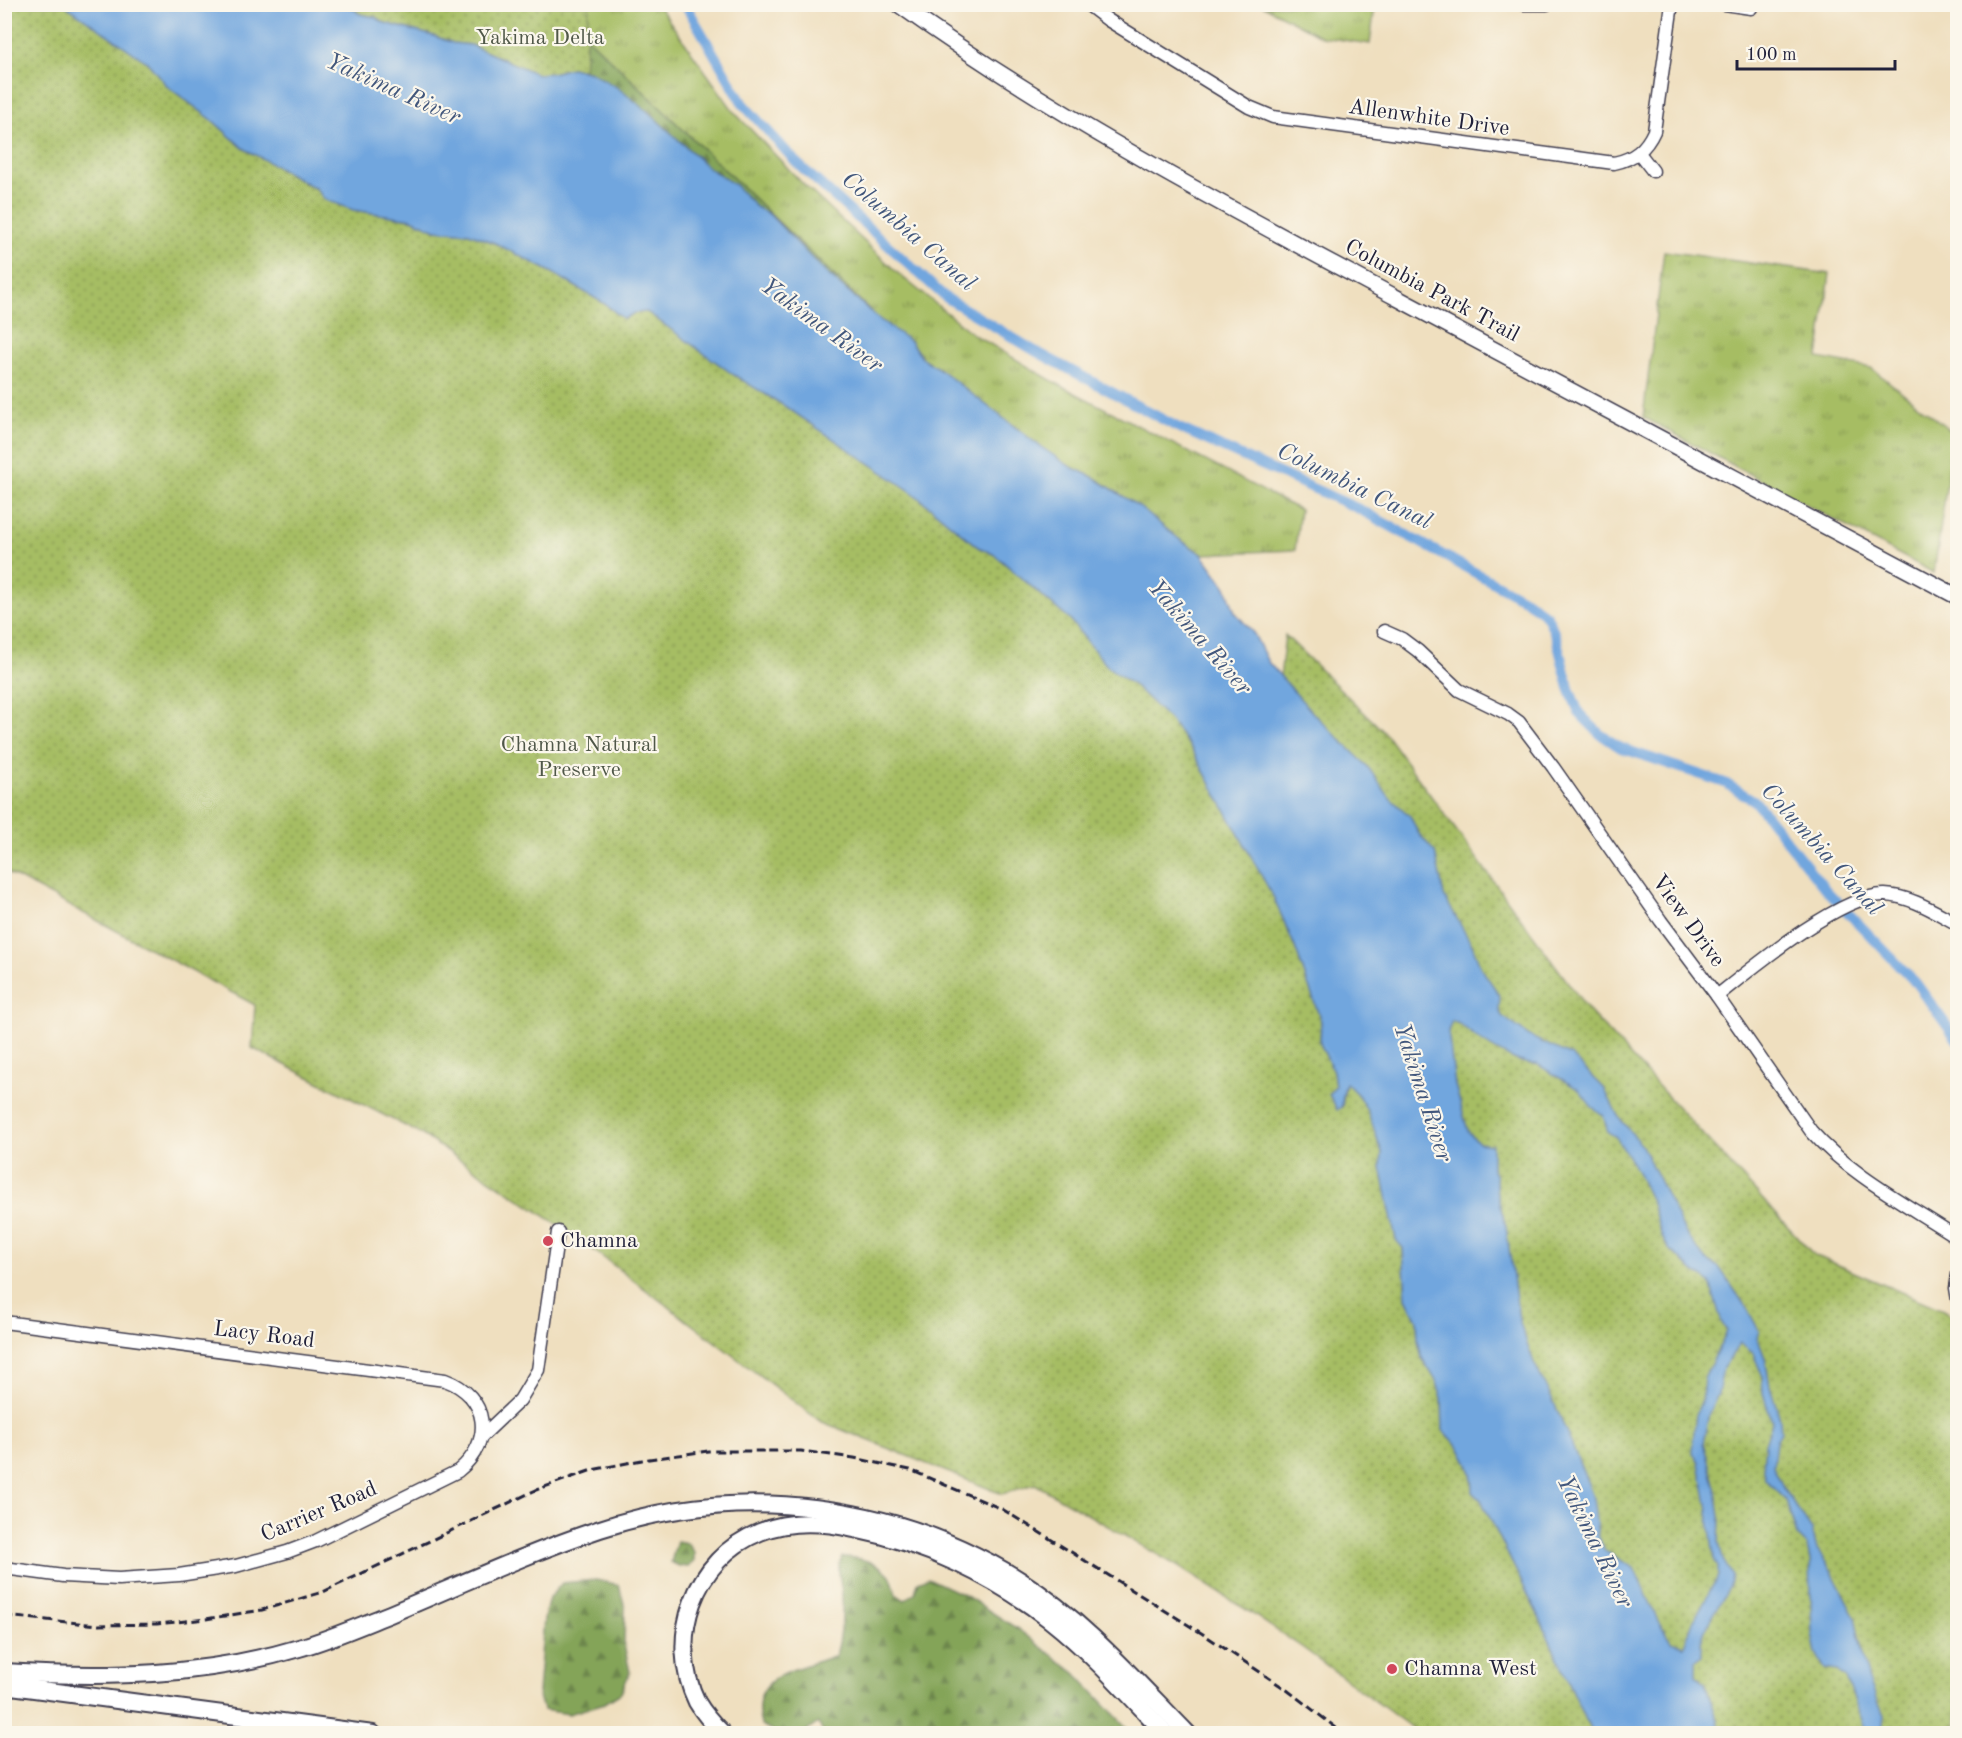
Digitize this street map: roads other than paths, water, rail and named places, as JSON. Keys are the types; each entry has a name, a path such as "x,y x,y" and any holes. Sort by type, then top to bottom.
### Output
{"highway":[{"path":"4,1672 107,1677 168,1673 257,1659 300,1648 340,1634 556,1545 638,1518 710,1505 785,1504 854,1514 914,1530 997,1567 1050,1601 1074,1621 1188,1734"},
{"path":"723,1734 698,1703 686,1668 685,1628 696,1589 724,1553 743,1540 762,1531 786,1525 807,1524 830,1524 921,1548 969,1569 1005,1590 1049,1619 1070,1637 1166,1734"},
{"path":"4,1685 372,1734"}],"main road":[{"name":"Columbia Park Trail","path":"898,4 1002,76 1166,173 1958,597"}],"street":[{"name":"Allenwhite Drive","path":"1087,4 1108,20 1250,106 1273,117 1603,162 1622,161 1639,153"},
{"path":"1523,4 1547,4"},
{"path":"1653,171 1639,153 1652,137 1657,121 1672,4"},
{"path":"1724,4 1751,8"},
{"name":"View Drive","path":"1384,631 1402,639 1418,651 1459,690 1508,714 1519,722 1587,814 1660,921 1717,996 1800,1116 1826,1147 1844,1162 1958,1238"},
{"path":"1717,996 1797,934 1852,904 1872,897 1883,895 1911,900 1958,924"},
{"name":"Carrier Road","path":"4,1568 83,1577 137,1578 198,1573 255,1561 336,1532 458,1471 472,1456 481,1437 520,1400 538,1370 558,1232"},
{"path":"1958,1274 1956,1288 1958,1300"},
{"name":"Lacy Road","path":"4,1322 445,1380 461,1387 475,1400 481,1415 481,1437"}],"water":[{"name":"Yakima River","path":"65,5 343,5 385,23 453,43 471,45 537,74 571,68 591,72 618,88 646,110 710,169 735,185 756,207 769,214 825,272 879,319 910,341 922,358 1041,447 1138,506 1202,554 1226,587 1235,612 1254,634 1268,662 1313,713 1367,766 1390,798 1410,816 1419,834 1435,852 1444,896 1472,945 1481,968 1500,996 1499,1010 1502,1016 1531,1037 1572,1056 1604,1088 1618,1116 1642,1146 1686,1234 1706,1260 1719,1267 1748,1310 1759,1331 1757,1337 1765,1358 1770,1386 1780,1419 1781,1432 1776,1442 1773,1466 1784,1489 1812,1530 1817,1550 1831,1570 1855,1617 1868,1678 1884,1715 1882,1733 1867,1733 1846,1678 1837,1671 1825,1669 1816,1653 1812,1634 1810,1560 1807,1546 1797,1536 1786,1500 1765,1479 1763,1470 1765,1444 1772,1422 1763,1393 1762,1375 1753,1353 1740,1343 1723,1368 1718,1394 1709,1413 1703,1443 1716,1491 1720,1517 1719,1543 1723,1560 1732,1575 1730,1586 1705,1630 1701,1642 1702,1656 1696,1660 1696,1675 1705,1683 1722,1733 1592,1733 1542,1623 1481,1500 1473,1492 1469,1465 1456,1443 1443,1430 1442,1398 1437,1382 1422,1358 1417,1320 1406,1298 1403,1248 1396,1240 1381,1167 1382,1152 1368,1112 1358,1095 1346,1083 1342,1106 1337,1110 1329,1094 1335,1086 1333,1071 1320,1043 1321,1021 1295,947 1274,898 1191,748 1171,721 1135,686 1108,667 1070,620 995,555 978,547 912,492 783,405 734,375 647,312 634,313 624,319 605,304 553,273 495,243 469,233 436,230 412,219 353,210 324,199 317,189 243,148 211,119 167,86 148,63","holes":["1452,1021 1497,1050 1522,1062 1537,1064 1578,1089 1592,1107 1603,1115 1608,1132 1616,1137 1633,1164 1652,1203 1662,1237 1669,1249 1710,1283 1722,1323 1727,1331 1704,1379 1702,1399 1696,1415 1692,1451 1699,1463 1718,1576 1692,1624 1684,1646 1671,1641 1658,1621 1634,1568 1605,1551 1598,1535 1591,1491 1556,1407 1534,1363 1519,1320 1506,1227 1496,1190 1496,1177 1492,1168 1492,1145 1479,1143 1468,1131 1455,1085 1448,1031"]}],"waterway":[{"name":"Columbia Canal","path":"685,4 743,104 797,163 945,297 1035,351 1177,427 1359,509 1527,601 1547,616 1556,637 1569,688 1579,713 1600,734 1621,748 1725,783 1755,801 1826,890 1916,983 1958,1041"}],"railway":[{"path":"4,1616 99,1625 157,1624 262,1610 323,1592 536,1490 592,1470 708,1451 801,1451 854,1458 910,1470 1002,1509 1206,1636 1287,1690 1344,1734"}],"place":[{"name":"Chamna","path":"548,1241"},
{"name":"Chamna West","path":"1392,1669"}],"park label":[{"name":"Yakima Delta","path":"540,38"},
{"name":"Chamna Natural Preserve","path":"579,758"}]}
